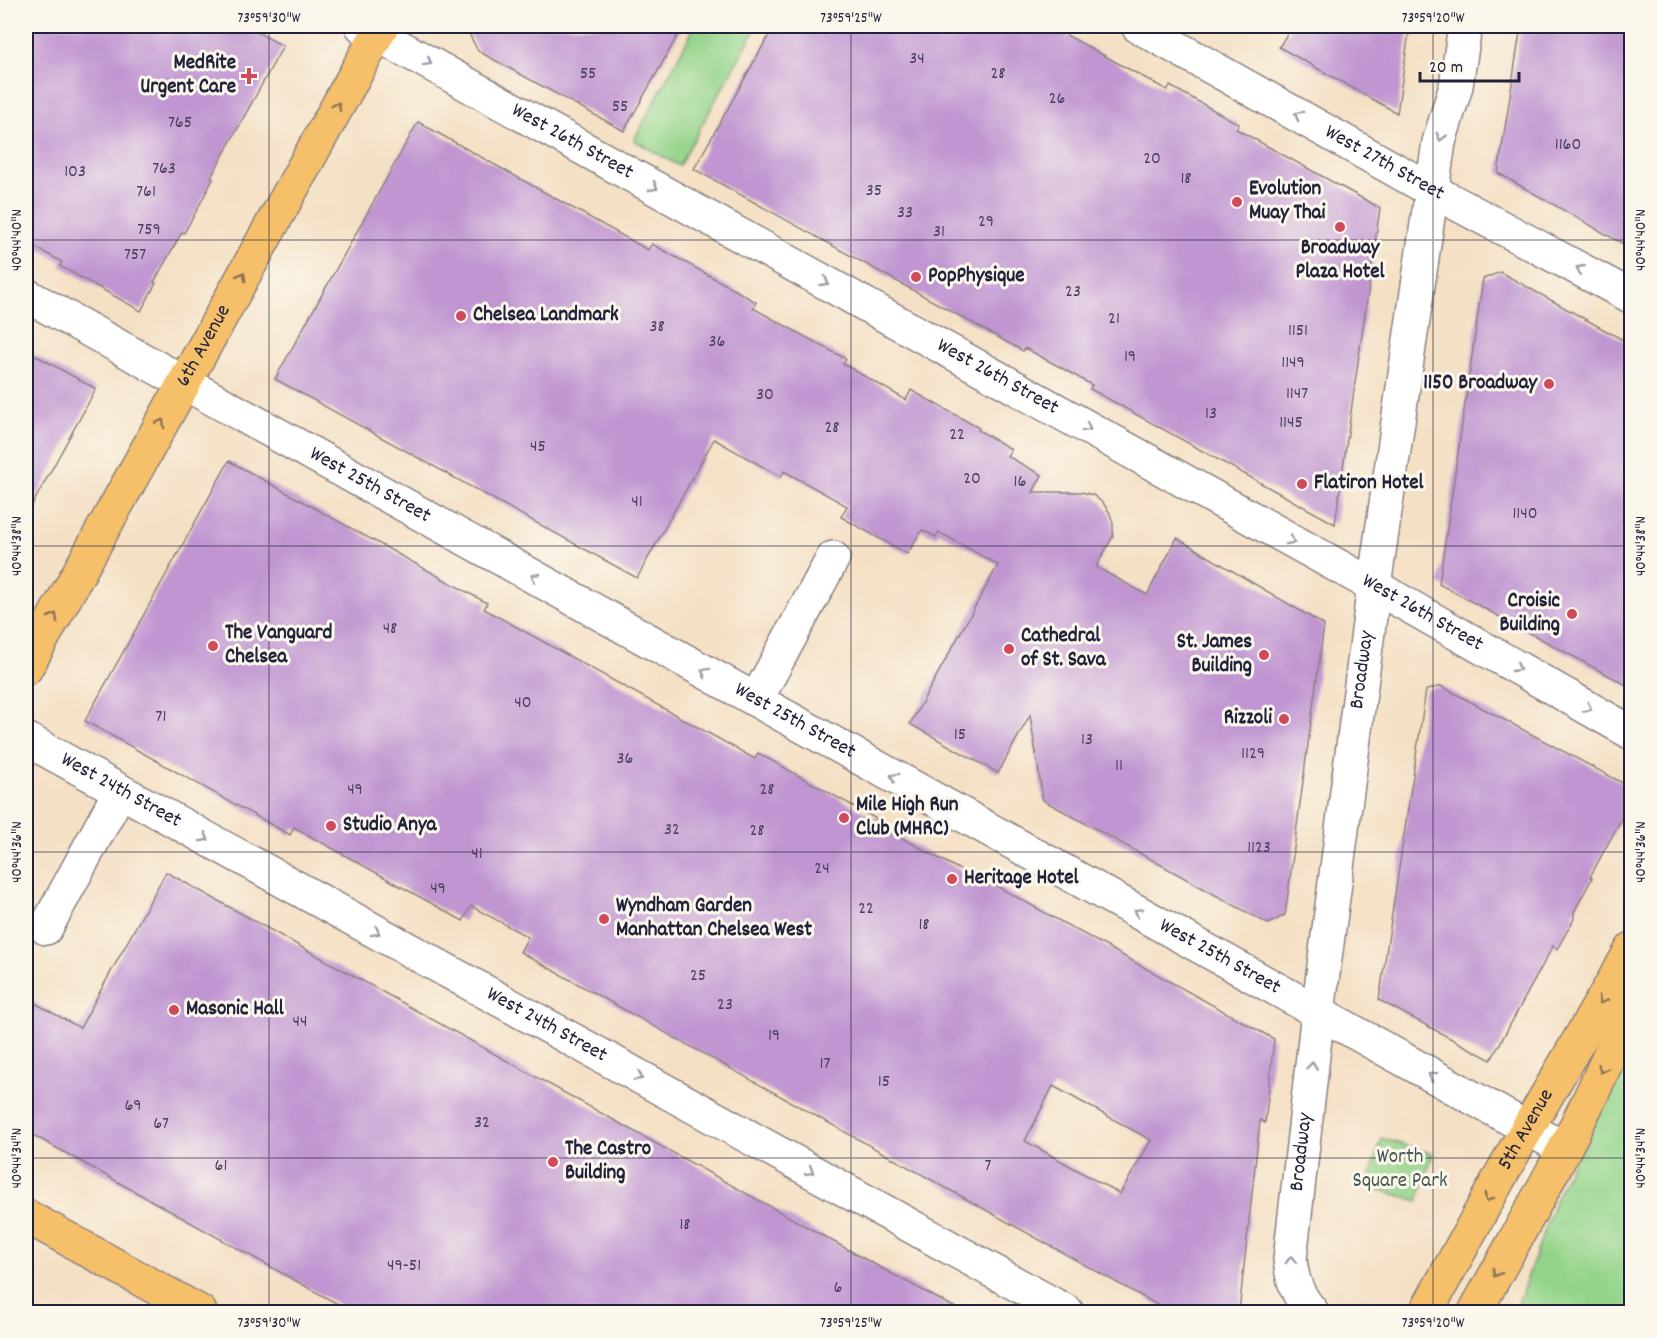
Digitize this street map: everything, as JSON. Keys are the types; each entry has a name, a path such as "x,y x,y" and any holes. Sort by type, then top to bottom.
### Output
{"main road":[{"name":"6th Avenue","path":"26,668 374,28"},
{"name":"5th Avenue","path":"1426,1312 1528,1128 1632,949"},
{"path":"1474,1312 1581,1114 1620,1030 1632,996"},
{"path":"26,1216 200,1312"}],"street":[{"name":"West 27th Street","path":"1138,26 1431,190 1632,297"},
{"name":"Broadway","path":"1312,1312 1298,1293 1290,1259 1318,1012 1374,586 1431,190 1439,142 1456,86 1465,26"},
{"name":"West 26th Street","path":"374,28 1374,586 1632,733"},
{"name":"West 25th Street","path":"26,295 1563,1148"},
{"path":"756,700 833,558"},
{"name":"West 24th Street","path":"26,739 1067,1312"},
{"path":"46,928 120,791"}],"green space":[{"path":"695,26 757,26 679,166 634,140"},
{"path":"1631,1035 1631,1312 1515,1312 1559,1190"},
{"name":"Worth Square Park","path":"1382,1138 1433,1154 1418,1201 1367,1186"}],"building":[{"path":"26,26 246,26 283,46 211,177 213,179 199,206 154,282 156,283 141,311 60,266 62,262 26,242"},
{"path":"465,26 683,26 624,131 478,51"},
{"path":"774,26 1050,26 1167,90 1170,86 1239,124 1236,129 1380,208 1335,524 1090,389 1092,385 1060,367 1025,348 1023,351 694,169"},
{"path":"1292,26 1410,26 1397,113 1279,47"},
{"path":"1521,26 1632,26 1632,249 1498,173"},
{"path":"418,122 648,250 652,244 730,287 756,302 753,308 846,359 843,364 906,400 911,390 979,428 978,430 1011,449 1007,456 1042,475 1033,492 1081,492 1093,495 1110,513 1113,524 1113,536 1096,567 1147,595 1177,538 1324,625 1285,915 1268,924 1043,800 1030,715 998,773 910,724 998,565 939,532 936,537 922,530 907,554 841,517 847,506 784,471 781,477 714,439 637,578 275,379"},
{"path":"1500,272 1632,345 1632,688 1439,584 1483,279"},
{"path":"26,350 96,389 26,516"},
{"path":"229,461 487,603 484,609 755,759 758,753 889,826 887,830 989,886 991,883 1274,1039 1265,1123 1260,1120 1239,1312 1170,1312 520,952 528,937 471,906 463,921 294,827 290,835 85,721","holes":["1053,1086 1151,1140 1120,1194 1025,1141"]},
{"path":"1441,686 1632,788 1632,799 1590,877 1592,878 1574,912 1574,919 1557,949 1553,946 1491,1060 1379,1000 1426,690"},
{"path":"166,872 963,1312 352,1312 26,1131 26,998 80,1028"}],"place":[{"name":"MedRite Urgent Care","path":"249,76"},
{"name":"Evolution Muay Thai","path":"1237,202"},
{"name":"Broadway Plaza Hotel","path":"1340,227"},
{"name":"PopPhysique","path":"916,277"},
{"name":"Chelsea Landmark","path":"461,316"},
{"name":"1150 Broadway","path":"1549,384"},
{"name":"Flatiron Hotel","path":"1302,484"},
{"name":"Croisic Building","path":"1572,614"},
{"name":"The Vanguard Chelsea","path":"213,646"},
{"name":"Cathedral of St. Sava","path":"1009,649"},
{"name":"St. James Building","path":"1264,655"},
{"name":"Rizzoli","path":"1284,719"},
{"name":"Mile High Run Club (MHRC)","path":"844,818"},
{"name":"Studio Anya","path":"331,826"},
{"name":"Heritage Hotel","path":"952,879"},
{"name":"Wyndham Garden Manhattan Chelsea West","path":"604,919"},
{"name":"Masonic Hall","path":"174,1010"},
{"name":"The Castro Building","path":"553,1162"}]}
